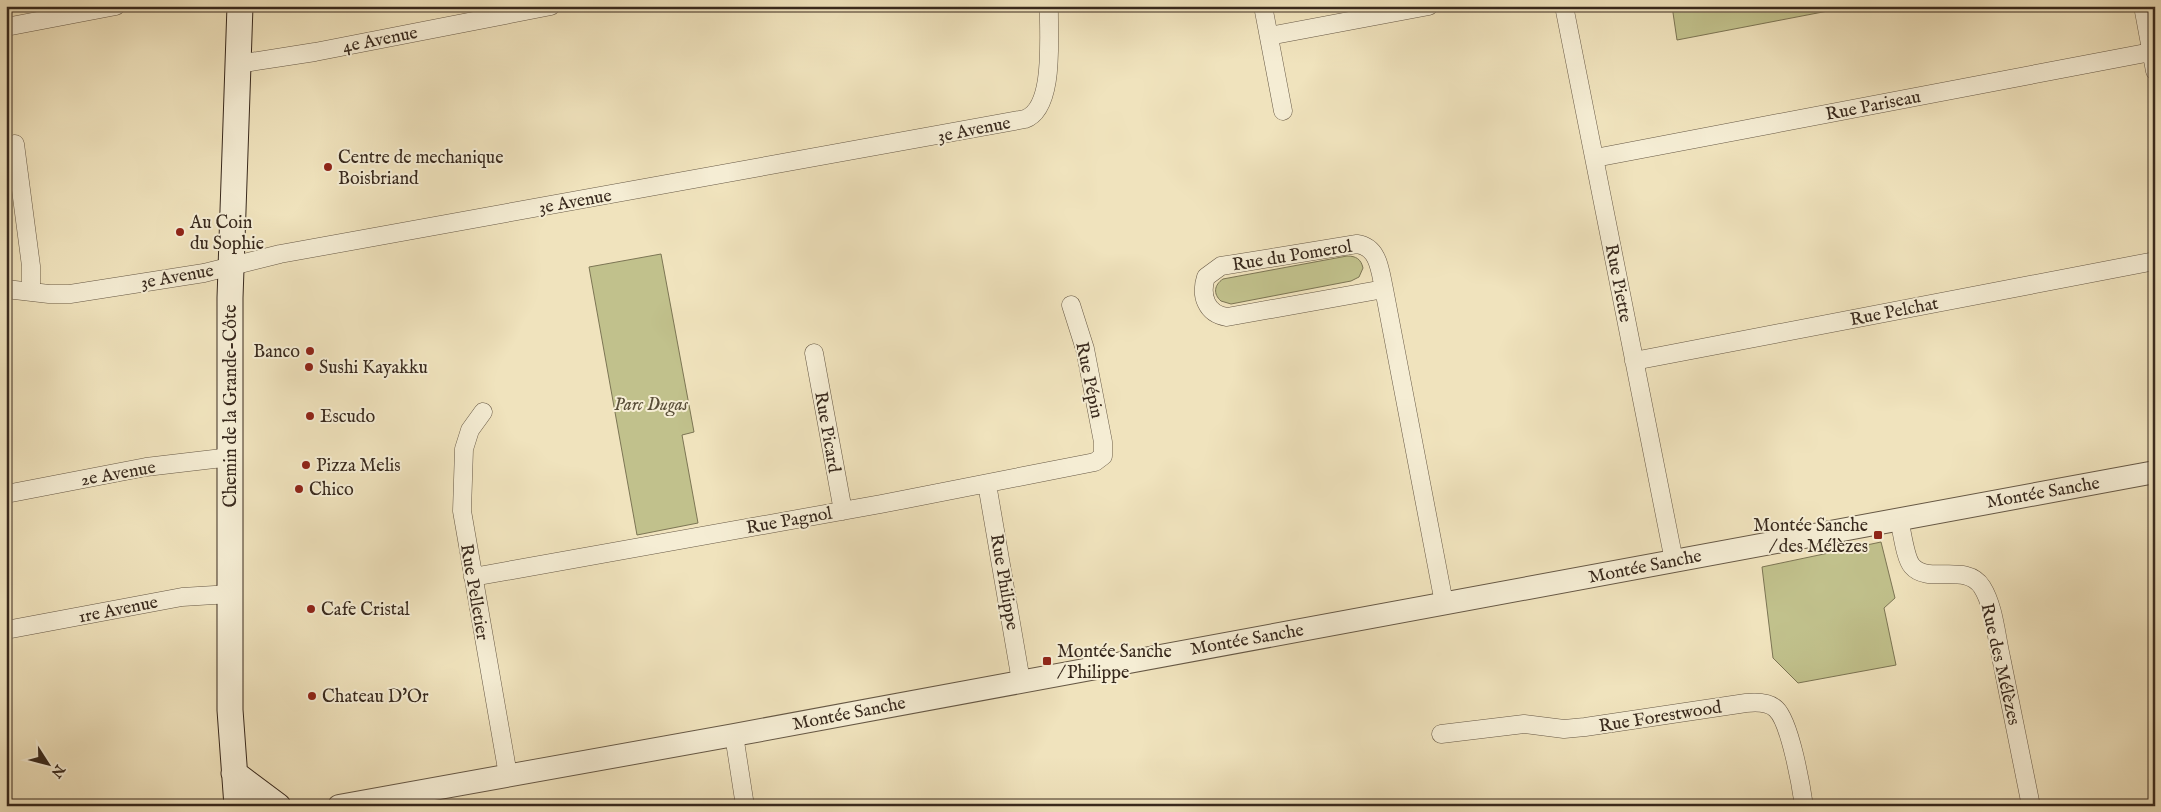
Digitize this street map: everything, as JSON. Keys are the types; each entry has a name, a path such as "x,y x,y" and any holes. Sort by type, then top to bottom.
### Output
{"main road":[{"name":"Chemin de la Grande-Côte","path":"237,806 230,710 231,266 240,6"},
{"path":"234,773 278,806"}],"street":[{"path":"6,27 116,6"},
{"name":"4e Avenue","path":"238,64 306,53 552,6"},
{"name":"3e Avenue","path":"6,289 58,295 204,273 280,254 1025,119 1036,111 1044,93 1048,70 1049,6"},
{"path":"1263,6 1283,111"},
{"path":"1269,36 1430,6"},
{"name":"Rue Piette","path":"1564,6 1674,560"},
{"path":"2143,6 2155,71"},
{"name":"Rue Pariseau","path":"1595,158 2151,52"},
{"path":"15,144 31,266 31,292"},
{"name":"Rue du Pomerol","path":"1384,289 1227,317 1220,316 1210,310 1203,291 1206,277 1221,266 1357,244 1364,245 1374,253 1384,289 1444,603"},
{"name":"Rue Pelchat","path":"1634,361 2155,260"},
{"name":"Rue Pépin","path":"1071,305 1084,344 1095,395 1104,446 1103,456"},
{"name":"Rue Picard","path":"814,353 843,511"},
{"name":"Rue Pelletier","path":"483,412 466,441 463,465 462,511 508,775"},
{"name":"Rue Pagnol","path":"473,577 987,484 1089,464 1103,456"},
{"name":"2e Avenue","path":"6,494 146,467 231,458"},
{"name":"Montée Sanche","path":"339,806 734,735 2155,472"},
{"name":"Rue Philippe","path":"987,484 1021,681"},
{"name":"Rue des Mélèzes","path":"1899,519 1909,562 1916,570 1931,574 1966,576 1977,582 1984,592 1996,630 2031,806"},
{"name":"1re Avenue","path":"6,630 182,596 230,594"},
{"name":"Rue Forestwood","path":"1441,734 1524,724 1564,729 1585,727 1746,703 1762,703 1774,707 1781,715 1789,735 1804,806"},
{"path":"734,735 745,806"}],"green space":[{"path":"1672,6 1854,6 1677,40"},
{"name":"Parc Dugas","path":"661,254 694,432 682,435 698,523 637,535 589,267"},
{"path":"1347,256 1358,259 1363,268 1359,277 1351,281 1231,304 1221,301 1216,293 1216,287 1223,279"},
{"path":"1881,542 1895,598 1884,608 1896,665 1798,683 1773,658 1762,567"}],"place":[{"name":"Centre de mechanique Boisbriand","path":"328,167"},
{"name":"Au Coin du Sophie","path":"180,232"},
{"name":"Banco","path":"310,351"},
{"name":"Sushi Kayakku","path":"309,367"},
{"name":"Escudo","path":"310,416"},
{"name":"Pizza Melis","path":"306,465"},
{"name":"Chico","path":"299,489"},
{"name":"Montée Sanche / des Mélèzes","path":"1878,535"},
{"name":"Cafe Cristal","path":"311,609"},
{"name":"Montée Sanche / Philippe","path":"1047,661"},
{"name":"Chateau D'Or","path":"312,696"}]}
